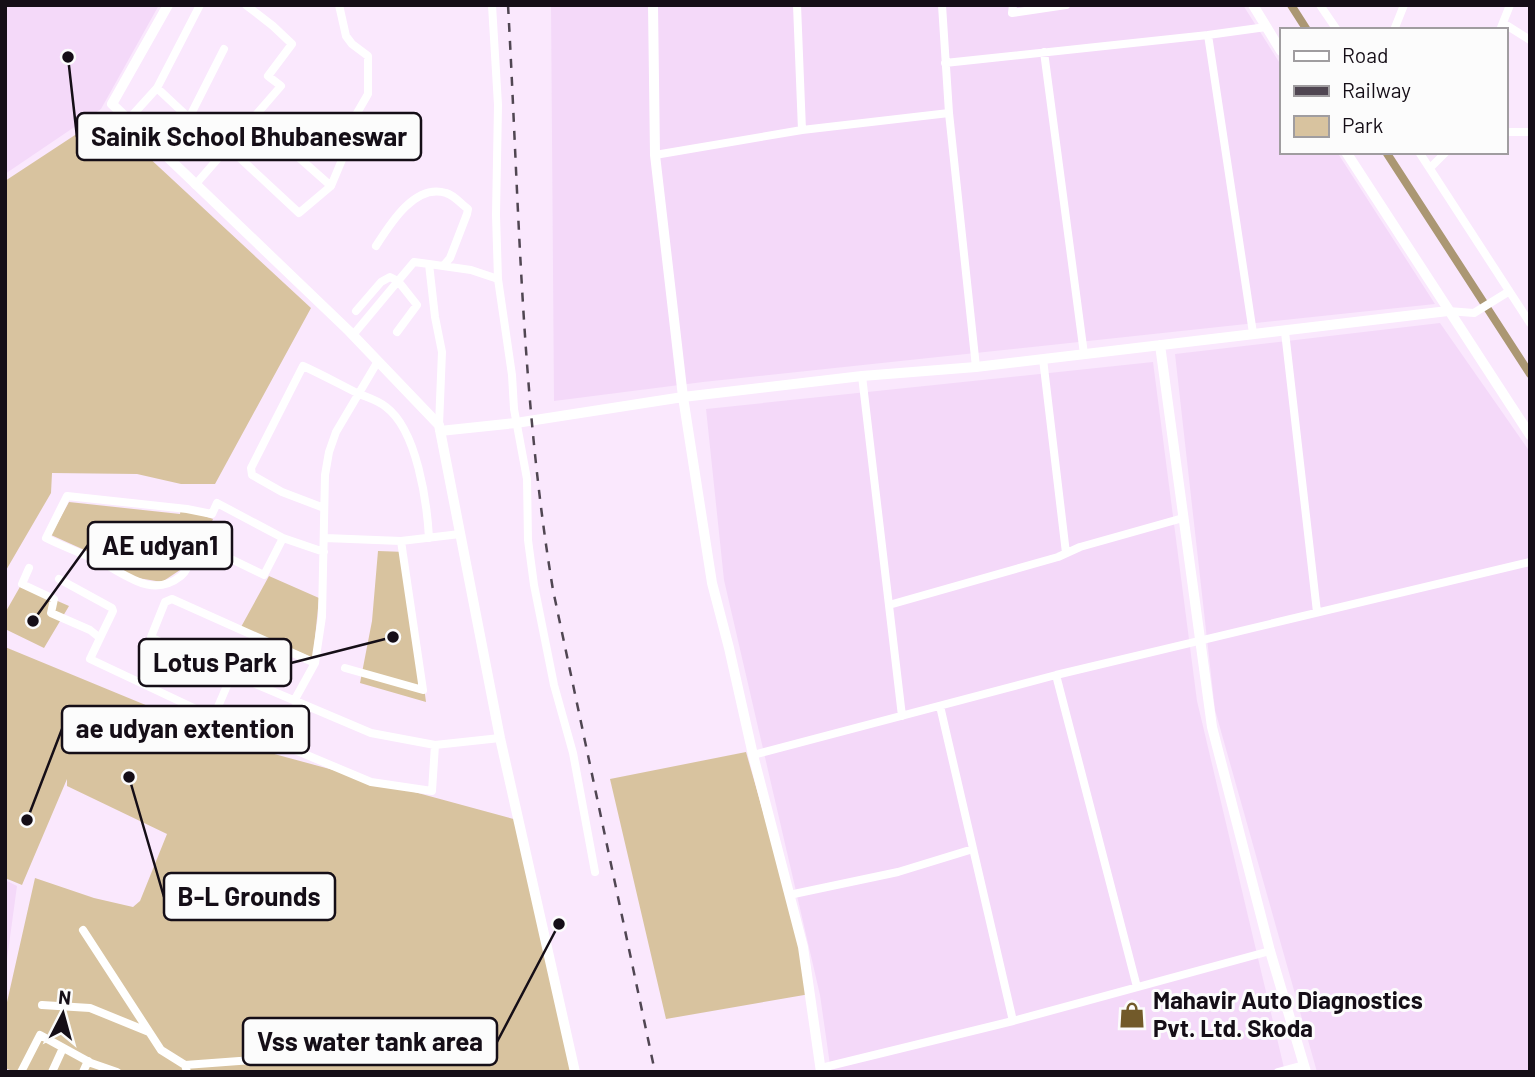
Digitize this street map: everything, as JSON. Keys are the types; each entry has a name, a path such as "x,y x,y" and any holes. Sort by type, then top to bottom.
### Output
{"street":[{"path":"168,5 111,104 353,335 439,428"},
{"path":"128,120 157,88 200,5"},
{"path":"195,184 281,86 268,76 292,44 246,5"},
{"path":"157,88 189,118 198,122 227,146 299,213 331,186 344,155 353,120 368,94 368,56 346,36 339,5"},
{"path":"492,5 498,105 498,279 516,423 527,479 528,540 554,685 573,753 595,872"},
{"path":"653,5 655,155 683,397 712,583 752,755 803,947 821,1070 1270,951"},
{"path":"797,5 802,131"},
{"path":"942,5 949,113 976,367"},
{"path":"1013,5 1012,13 1066,5"},
{"path":"1253,5 1280,49"},
{"path":"1320,5 1336,28"},
{"path":"1395,28 1404,5"},
{"path":"1502,26 1510,5"},
{"path":"945,63 1266,27"},
{"path":"1507,28 1530,40"},
{"path":"1208,35 1253,333"},
{"path":"189,118 224,49"},
{"path":"1044,52 1084,354"},
{"path":"655,155 802,131 949,113"},
{"path":"254,118 331,186"},
{"path":"1507,132 1530,132"},
{"path":"1347,154 1530,435"},
{"path":"1420,154 1530,323"},
{"path":"1430,168 1444,154"},
{"path":"376,246 396,214 405,207 433,191 449,194 468,209 450,258 444,265"},
{"path":"353,335 414,262 444,265 498,279"},
{"path":"429,264 442,352 439,428 500,738 575,1072"},
{"path":"356,311 381,282 390,277 398,281 417,305"},
{"path":"439,428 516,423 683,397 862,376 976,367 1448,311 1474,313 1508,292"},
{"path":"397,332 417,305 433,301"},
{"path":"1285,332 1317,612"},
{"path":"1160,345 1212,727 1270,951 1305,1068 1278,1072"},
{"path":"1043,359 1066,553"},
{"path":"294,701 315,663 322,617 325,475 329,452 335,432 378,361"},
{"path":"324,508 282,492 252,475 251,468 303,366 385,405 400,419 410,440 428,514 429,538"},
{"path":"862,376 902,716"},
{"path":"283,538 264,575 198,544 193,550 187,570 179,578 162,586 131,581 101,562 46,538 66,496 212,514 217,503 283,538 324,552"},
{"path":"889,605 1183,518"},
{"path":"325,538 401,541 460,534"},
{"path":"345,668 423,690 401,541"},
{"path":"752,755 1056,675 1530,562"},
{"path":"29,568 22,584 54,599 51,613 90,630 100,638"},
{"path":"58,579 112,608 113,611 90,659 214,716 358,777 402,788 432,791 435,745"},
{"path":"315,663 172,599 165,602 151,637 371,733 435,745 500,738"},
{"path":"208,729 232,674"},
{"path":"1056,675 1137,987"},
{"path":"940,706 1013,1021"},
{"path":"789,895 898,872 973,849"},
{"path":"83,930 161,1050 186,1068 266,1059 293,1060"},
{"path":"43,1005 90,1008 149,1032"},
{"path":"21,1072 40,1035 88,1061 117,1072"},
{"path":"52,1072 63,1048"},
{"path":"83,1072 88,1061"}],"shaded area":[{"path":"5,5 159,5 101,109 5,174"},
{"path":"551,5 1243,5 1280,63 1280,154 1338,154 1435,304 703,382 554,401"},
{"path":"1440,323 1530,452 1530,1072 1317,1072 1215,710 1175,354"},
{"path":"1153,362 1197,701 1285,1072 831,1072 820,995 724,580 706,409"},
{"path":"5,880 17,886 5,974"}],"green space":[{"path":"104,116 311,308 215,484 181,484 137,474 52,473 51,493 5,572 5,181"},
{"path":"69,502 180,514 181,508 213,519 205,538 194,540 189,545 192,553 180,570 162,582 132,577 100,557 51,535"},
{"path":"378,551 406,552 426,702 360,683 372,621"},
{"path":"269,576 319,598 313,658 241,627"},
{"path":"21,585 69,606 44,648 5,629 5,613"},
{"path":"5,647 245,746 517,820 571,1072 15,1072 5,1068 5,1011 35,878 94,898 133,907 140,901 167,834 67,786 67,779 22,885 5,878"},
{"path":"746,752 800,941 810,994 666,1019 610,779"}],"waterway":[{"path":"1291,5 1306,28"},
{"path":"1387,154 1530,374"}],"railway":[{"path":"508,5 523,298 542,517 553,590 655,1072"}],"place":[{"name":"Sainik School Bhubaneswar","path":"68,57"},
{"name":"AE udyan1","path":"33,621"},
{"name":"Lotus Park","path":"393,637"},
{"name":"B-L Grounds","path":"129,777"},
{"name":"ae udyan extention","path":"27,820"},
{"name":"Vss water tank area","path":"559,924"},
{"name":"Mahavir Auto Diagnostics Pvt. Ltd. Skoda","path":"1132,1015"}]}
